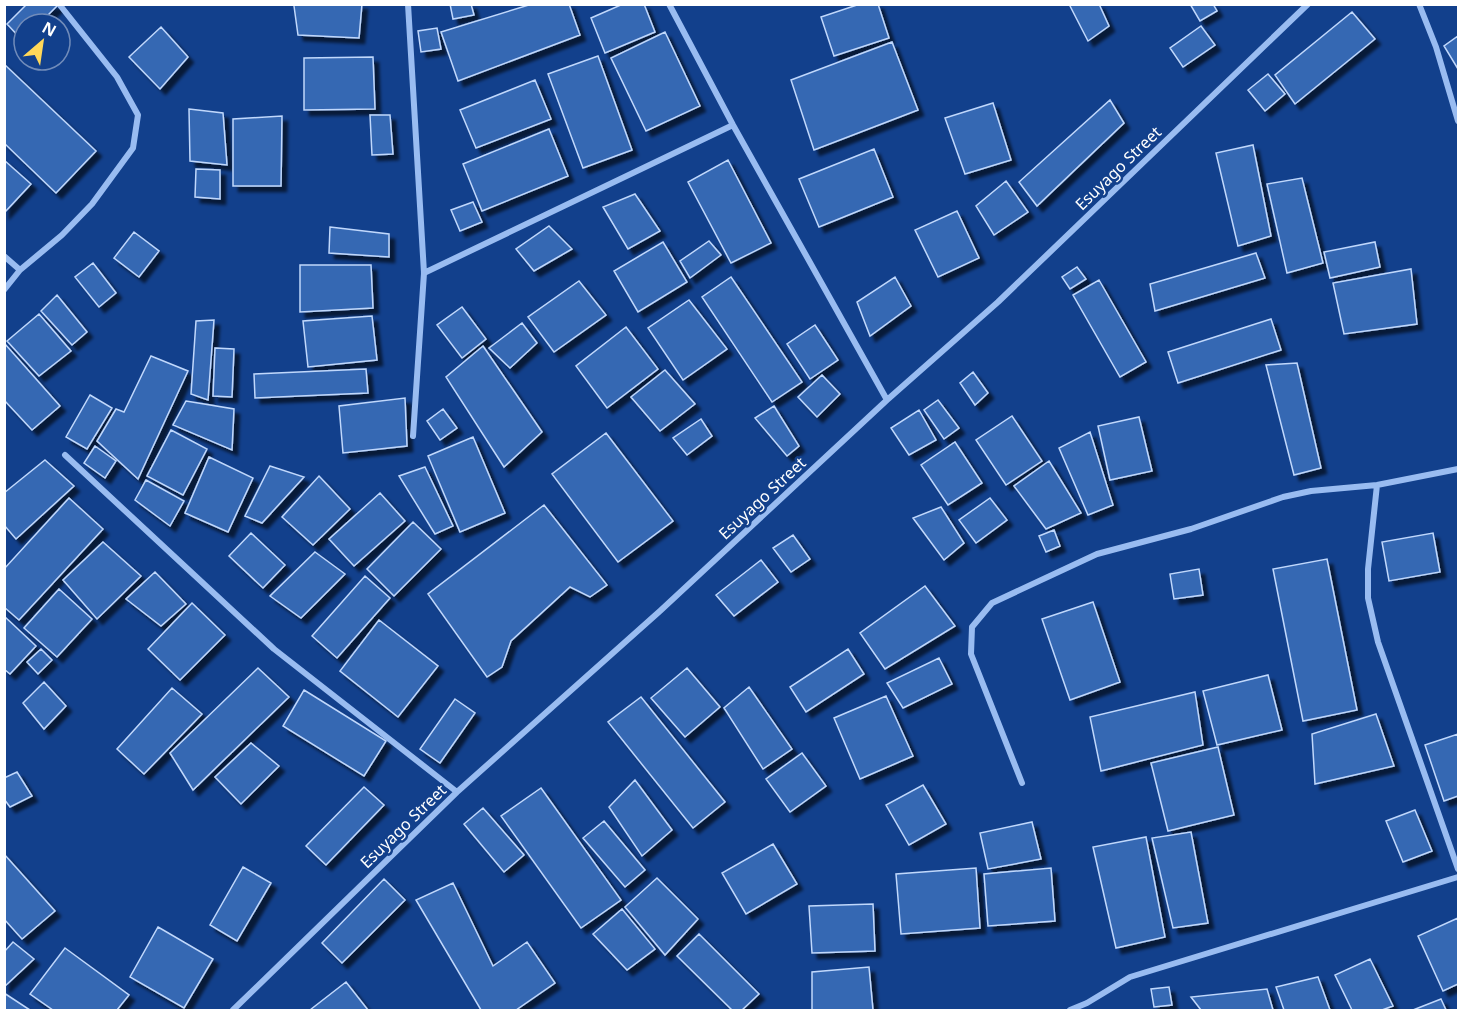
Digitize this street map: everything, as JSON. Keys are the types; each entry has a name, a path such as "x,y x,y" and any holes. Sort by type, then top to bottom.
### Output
{"street":[{"path":"4,290 20,270 62,235 92,204 133,148 138,115 117,77 59,4"},
{"path":"408,4 424,273 414,436"},
{"path":"669,4 733,125 887,400"},
{"name":"Esuyago Street","path":"233,1011 457,792 660,611 887,400 998,302 1308,4"},
{"path":"1419,4 1436,47 1458,121"},
{"path":"424,273 733,125"},
{"path":"4,256 20,270"},
{"path":"65,455 273,648 457,792"},
{"path":"1022,783 971,654 972,627 992,603 1097,554 1191,529 1283,496 1311,490 1377,485 1458,469"},
{"path":"1377,485 1368,569 1368,598 1378,642 1458,869"},
{"path":"1070,1011 1130,977 1458,877"}],"building":[{"path":"27,4 59,4 51,12 19,12"},
{"path":"295,4 362,4 359,38 298,35"},
{"path":"450,4 471,4 474,15 453,19"},
{"path":"532,4 569,4 580,35 458,81 441,32"},
{"path":"623,4 644,4 655,32 605,53 591,18"},
{"path":"860,4 878,4 889,38 834,56 821,17"},
{"path":"1069,4 1099,4 1109,26 1088,41"},
{"path":"1190,4 1213,4 1217,11 1200,21"},
{"path":"1352,12 1375,39 1295,104 1275,75"},
{"path":"12,19 12,29 7,24"},
{"path":"1201,26 1215,45 1183,67 1170,48"},
{"path":"161,27 188,57 160,89 129,57"},
{"path":"437,28 441,49 421,52 418,31"},
{"path":"665,32 700,106 646,131 611,58"},
{"path":"1458,36 1458,69 1444,46"},
{"path":"892,42 918,110 814,150 791,80"},
{"path":"598,56 632,150 583,168 548,74"},
{"path":"373,57 375,109 304,110 304,58"},
{"path":"4,64 96,151 56,193 4,143"},
{"path":"1268,74 1285,94 1265,111 1248,90"},
{"path":"535,80 551,119 476,148 460,110"},
{"path":"1110,100 1124,123 1037,206 1019,182"},
{"path":"993,103 1011,160 965,174 945,118"},
{"path":"189,109 223,113 227,165 190,161"},
{"path":"370,115 390,115 393,154 372,155"},
{"path":"282,116 281,186 233,186 233,119"},
{"path":"549,129 568,176 482,211 463,164"},
{"path":"1253,145 1271,236 1238,246 1216,153"},
{"path":"874,149 893,197 819,227 799,179"},
{"path":"4,160 31,184 4,213"},
{"path":"728,160 771,243 731,263 688,182"},
{"path":"196,169 220,170 220,199 195,197"},
{"path":"1302,178 1323,263 1287,273 1267,184"},
{"path":"1006,181 1028,212 994,235 976,206"},
{"path":"635,194 660,231 628,249 603,207"},
{"path":"473,202 482,222 460,231 451,210"},
{"path":"957,211 979,258 938,277 915,230"},
{"path":"549,226 572,249 534,271 516,249"},
{"path":"330,227 389,234 389,257 329,253"},
{"path":"134,232 159,251 139,277 114,258"},
{"path":"709,241 721,255 690,278 680,261"},
{"path":"663,242 687,282 638,312 614,271"},
{"path":"1375,242 1380,267 1330,278 1324,252"},
{"path":"1256,253 1265,278 1155,311 1150,284"},
{"path":"93,263 116,293 99,307 75,277"},
{"path":"300,265 371,265 373,308 300,312"},
{"path":"1077,267 1086,279 1070,289 1062,277"},
{"path":"1411,269 1417,324 1344,334 1333,283"},
{"path":"731,277 802,382 772,402 702,297"},
{"path":"895,277 911,306 870,336 857,302"},
{"path":"1099,280 1146,362 1120,377 1073,295"},
{"path":"579,281 606,315 554,352 528,317"},
{"path":"57,295 87,332 72,345 41,311"},
{"path":"689,300 727,349 683,380 648,328"},
{"path":"462,307 486,339 462,358 437,325"},
{"path":"39,314 71,351 39,376 7,341"},
{"path":"372,316 377,360 308,367 303,321"},
{"path":"1271,319 1281,350 1178,383 1168,352"},
{"path":"214,320 208,400 191,394 196,321"},
{"path":"522,323 537,343 510,368 489,348"},
{"path":"815,325 838,360 810,379 787,344"},
{"path":"626,327 658,369 607,408 576,366"},
{"path":"5,344 60,406 32,430 4,400"},
{"path":"483,346 542,432 504,467 446,377"},
{"path":"215,348 234,349 232,397 213,396"},
{"path":"151,356 188,371 138,479 97,441 116,409 124,412"},
{"path":"1297,363 1321,468 1294,475 1266,365"},
{"path":"366,369 368,393 255,398 254,374"},
{"path":"665,370 695,404 660,431 631,397"},
{"path":"973,372 988,393 975,405 960,383"},
{"path":"822,375 840,394 817,417 798,397"},
{"path":"90,395 112,408 87,449 66,437"},
{"path":"405,398 407,446 343,453 339,406"},
{"path":"938,400 959,428 944,439 924,410"},
{"path":"186,401 234,409 232,450 173,425"},
{"path":"774,406 799,446 787,456 755,418"},
{"path":"443,409 457,428 440,440 427,421"},
{"path":"919,410 936,440 909,455 891,428"},
{"path":"1012,416 1042,461 1006,485 976,440"},
{"path":"1139,417 1152,471 1110,480 1098,426"},
{"path":"701,419 712,436 687,455 673,438"},
{"path":"171,430 207,449 183,495 147,476"},
{"path":"1090,432 1113,505 1088,515 1059,448"},
{"path":"606,433 673,521 618,562 552,474"},
{"path":"473,437 505,513 460,532 428,456"},
{"path":"955,442 982,483 948,505 921,465"},
{"path":"95,446 116,461 105,478 84,463"},
{"path":"209,457 253,478 228,532 185,513"},
{"path":"45,460 74,486 16,539 4,525 4,493"},
{"path":"1049,461 1081,513 1046,529 1014,486"},
{"path":"270,466 304,477 262,523 245,516"},
{"path":"425,467 453,526 435,534 399,476"},
{"path":"319,476 350,509 313,545 282,517"},
{"path":"146,480 184,501 170,526 135,500"},
{"path":"380,493 405,521 354,566 329,539"},
{"path":"69,498 103,529 19,620 4,607 4,569"},
{"path":"990,498 1007,520 976,543 959,520"},
{"path":"544,505 607,585 590,597 570,587 511,641 502,667 487,677 428,594"},
{"path":"941,507 964,543 944,560 913,518"},
{"path":"413,522 441,549 394,596 367,569"},
{"path":"1054,530 1060,546 1046,552 1039,536"},
{"path":"251,533 285,565 263,588 229,556"},
{"path":"1433,533 1440,572 1389,581 1382,542"},
{"path":"793,535 810,559 791,572 773,548"},
{"path":"103,542 141,576 97,619 63,580"},
{"path":"315,552 345,574 301,618 270,596"},
{"path":"1327,559 1357,710 1303,721 1273,569"},
{"path":"761,560 778,582 734,616 716,595"},
{"path":"1199,569 1203,595 1174,599 1170,574"},
{"path":"155,572 186,604 161,626 126,599"},
{"path":"365,576 390,598 337,658 312,636"},
{"path":"925,586 955,626 885,669 860,633"},
{"path":"59,589 92,619 57,657 24,628"},
{"path":"1093,602 1120,682 1070,700 1042,619"},
{"path":"192,603 225,635 180,680 148,649"},
{"path":"4,616 36,646 10,674 4,669"},
{"path":"379,620 438,666 398,717 340,671"},
{"path":"41,649 52,660 38,674 27,662"},
{"path":"848,649 864,674 806,712 790,687"},
{"path":"939,658 952,684 903,708 887,683"},
{"path":"258,668 289,697 193,790 170,753"},
{"path":"687,668 720,707 685,737 651,698"},
{"path":"1268,675 1282,730 1217,745 1203,691"},
{"path":"44,682 66,706 44,729 23,703"},
{"path":"749,687 792,749 763,769 724,708"},
{"path":"172,688 202,714 144,774 117,749"},
{"path":"304,690 386,741 364,776 283,726"},
{"path":"1195,692 1203,745 1101,771 1090,717"},
{"path":"886,696 913,756 860,779 834,718"},
{"path":"641,697 725,802 693,828 608,722"},
{"path":"455,699 475,713 440,763 420,749"},
{"path":"1376,714 1394,766 1315,784 1312,734"},
{"path":"1458,734 1458,796 1444,801 1425,745"},
{"path":"251,743 279,766 241,804 215,777"},
{"path":"1218,747 1234,815 1168,831 1151,763"},
{"path":"802,753 826,786 790,812 766,779"},
{"path":"17,772 32,796 10,807 4,799 4,778"},
{"path":"635,780 672,830 642,856 609,807"},
{"path":"923,785 946,824 909,845 886,805"},
{"path":"364,787 384,805 326,865 306,846"},
{"path":"541,788 621,900 581,928 501,816"},
{"path":"483,808 524,855 504,872 464,824"},
{"path":"1415,810 1432,851 1403,862 1386,821"},
{"path":"604,821 645,870 625,887 583,838"},
{"path":"1032,822 1041,859 988,869 980,833"},
{"path":"1191,832 1208,923 1173,928 1152,838"},
{"path":"1146,837 1165,937 1116,948 1093,847"},
{"path":"773,844 797,884 746,914 722,873"},
{"path":"4,854 55,911 22,939 4,919"},
{"path":"243,867 271,883 237,941 210,925"},
{"path":"976,868 980,928 901,934 896,874"},
{"path":"1051,868 1055,921 988,926 984,874"},
{"path":"657,878 698,919 665,955 625,907"},
{"path":"384,879 405,900 342,963 322,943"},
{"path":"453,883 493,966 527,942 555,983 516,1010 481,1010 416,900"},
{"path":"873,904 875,951 812,953 809,906"},
{"path":"622,909 655,949 627,970 593,934"},
{"path":"1458,918 1458,984 1443,991 1418,936"},
{"path":"158,927 213,959 184,1008 130,977"},
{"path":"699,934 759,994 742,1010 732,1010 677,956"},
{"path":"13,942 34,959 4,987 4,952"},
{"path":"65,948 129,995 117,1010 53,1010 30,994"},
{"path":"1370,959 1393,1006 1382,1010 1352,1010 1335,975"},
{"path":"869,967 873,1010 812,1010 812,972"},
{"path":"1318,977 1330,1010 1284,1010 1276,987"},
{"path":"346,982 368,1010 310,1010"},
{"path":"1169,987 1172,1005 1154,1007 1151,989"},
{"path":"1267,989 1273,1010 1201,1010 1191,997"},
{"path":"4,993 30,1010 4,1010"},
{"path":"1441,999 1446,1010 1413,1010"}]}
